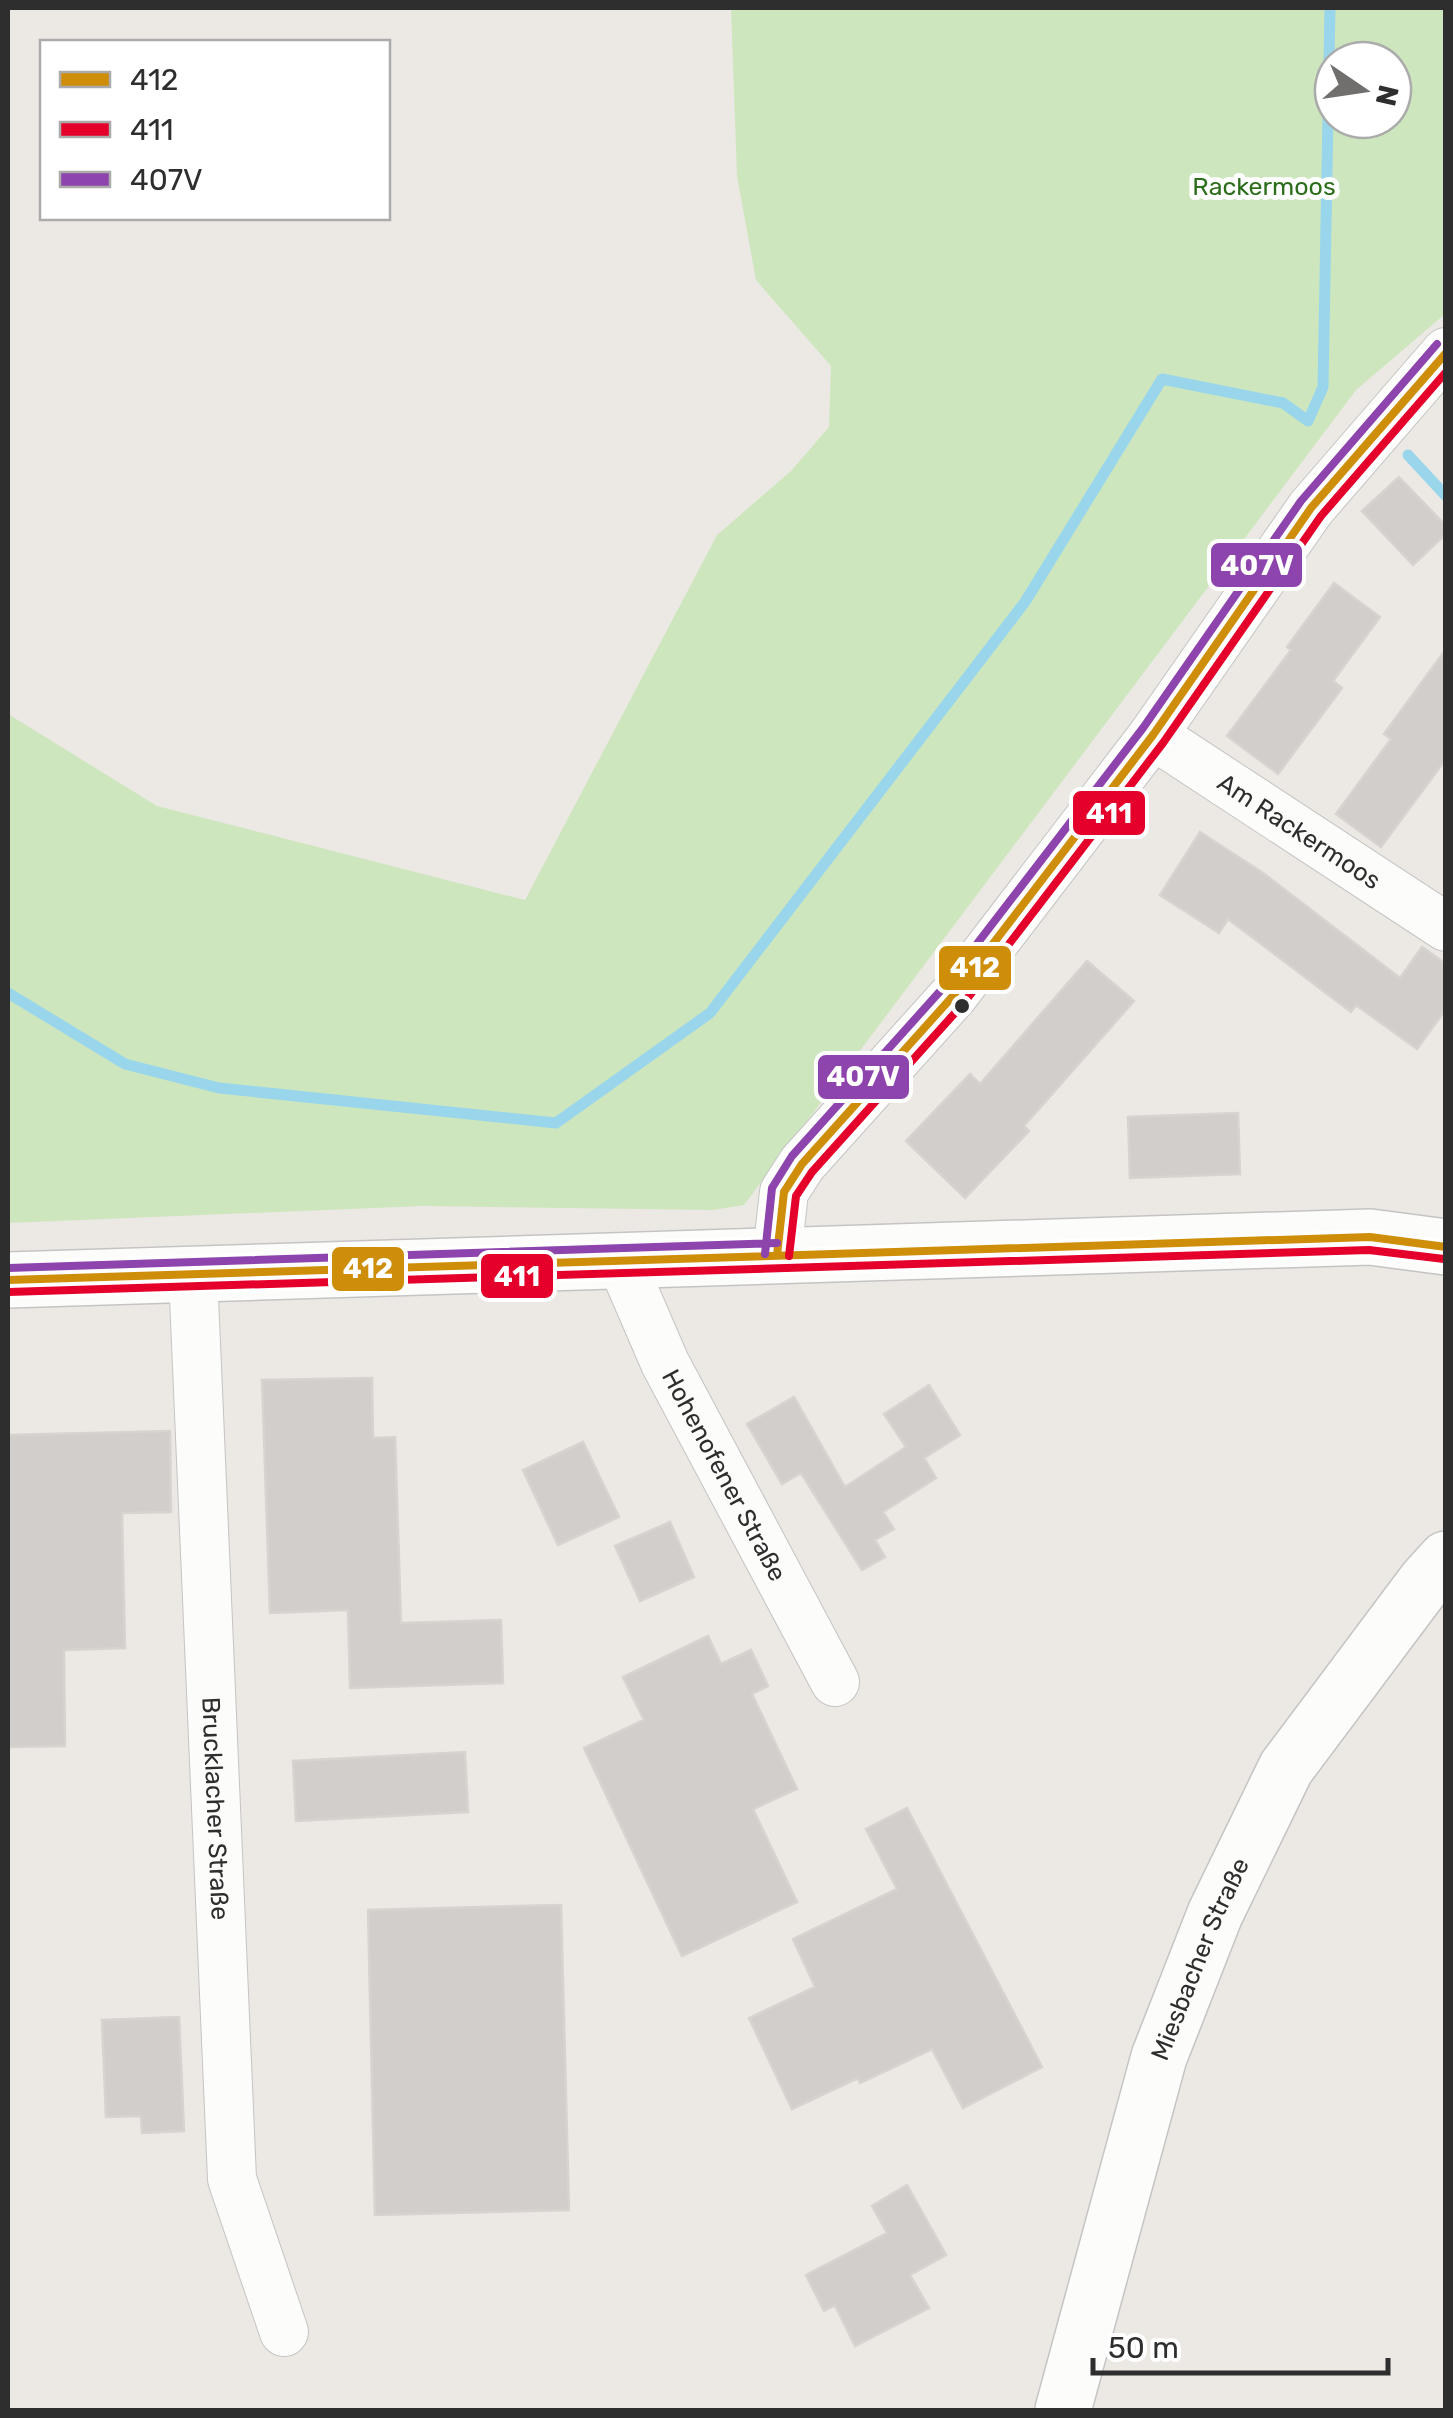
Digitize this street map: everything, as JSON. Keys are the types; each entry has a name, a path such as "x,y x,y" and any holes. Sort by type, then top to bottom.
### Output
{"main road":[{"path":"8,1280 1370,1237 1446,1247"},
{"name":"Miesbacher Straße","path":"1063,2410 1159,2057 1215,1914 1286,1768 1426,1581 1446,1560"}],"street":[{"path":"777,1255 784,1192 802,1164 953,996 1153,735 1311,508 1446,352"},
{"name":"Am Rackermoos","path":"1153,735 1446,927"},
{"name":"Hohenofener Straße","path":"621,1261 666,1364 835,1682"},
{"name":"Brucklacher Straße","path":"193,1274 232,2179 284,2332"}],"green space":[{"name":"Rackermoos","path":"731,8 1445,8 1445,314 1356,390 744,1205 713,1210 423,1206 8,1223 8,714 157,806 525,900 717,535 791,471 829,427 831,366 756,280 737,176"}],"building":[{"path":"1399,477 1446,526 1446,534 1413,565 1362,511"},
{"path":"1334,583 1380,617 1333,681 1342,688 1278,774 1227,736 1291,650 1287,647"},
{"path":"1446,649 1446,759 1381,847 1336,814 1391,739 1384,734"},
{"path":"1200,832 1263,873 1400,978 1422,947 1446,964 1446,1009 1417,1049 1356,1005 1351,1012 1228,919 1219,933 1160,895"},
{"path":"1087,961 1134,1001 1024,1126 1029,1131 965,1198 906,1141 970,1074 980,1084"},
{"path":"1238,1113 1240,1174 1130,1178 1128,1117"},
{"path":"372,1378 373,1438 395,1437 401,1623 501,1620 503,1683 350,1688 348,1610 270,1613 262,1380"},
{"path":"929,1385 960,1435 924,1458 936,1478 883,1512 894,1529 875,1540 885,1557 862,1570 801,1473 782,1484 747,1424 794,1397 845,1487 906,1447 884,1414"},
{"path":"170,1431 171,1512 122,1513 125,1648 64,1650 65,1746 8,1747 8,1435"},
{"path":"583,1442 619,1517 558,1545 523,1470"},
{"path":"670,1522 694,1577 640,1601 615,1546"},
{"path":"708,1636 721,1664 751,1650 768,1686 752,1694 797,1789 753,1809 797,1902 682,1956 584,1748 644,1720 623,1677"},
{"path":"465,1752 468,1812 296,1821 293,1761"},
{"path":"907,1808 1042,2067 963,2108 932,2049 792,2109 749,2018 815,1987 793,1939 897,1889 866,1829"},
{"path":"561,1905 569,2210 375,2215 368,1910"},
{"path":"179,2017 184,2131 142,2133 141,2116 106,2117 102,2020"},
{"path":"907,2185 946,2255 910,2275 929,2308 855,2346 835,2305 824,2311 806,2275 887,2233 872,2206"}],"waterway":[{"path":"8,993 125,1064 219,1088 556,1123 710,1013 1025,602 1162,379 1283,403 1308,421 1323,387 1330,8"},
{"path":"1408,455 1446,496"}],"transit line":[{"name":"407V","path":"765,1254 772,1188 792,1156 943,988 1143,728 1301,501 1437,344"},
{"name":"412","path":"777,1255 784,1192 802,1164 953,996 1153,735 1311,508 1446,353"},
{"name":"411","path":"789,1256 796,1196 812,1172 963,1004 1163,743 1321,516 1446,372"},
{"name":"412","path":"8,1280 1370,1237 1446,1247"},
{"name":"407V","path":"8,1268 777,1243"},
{"name":"411","path":"8,1292 1369,1250 1444,1259"}]}
